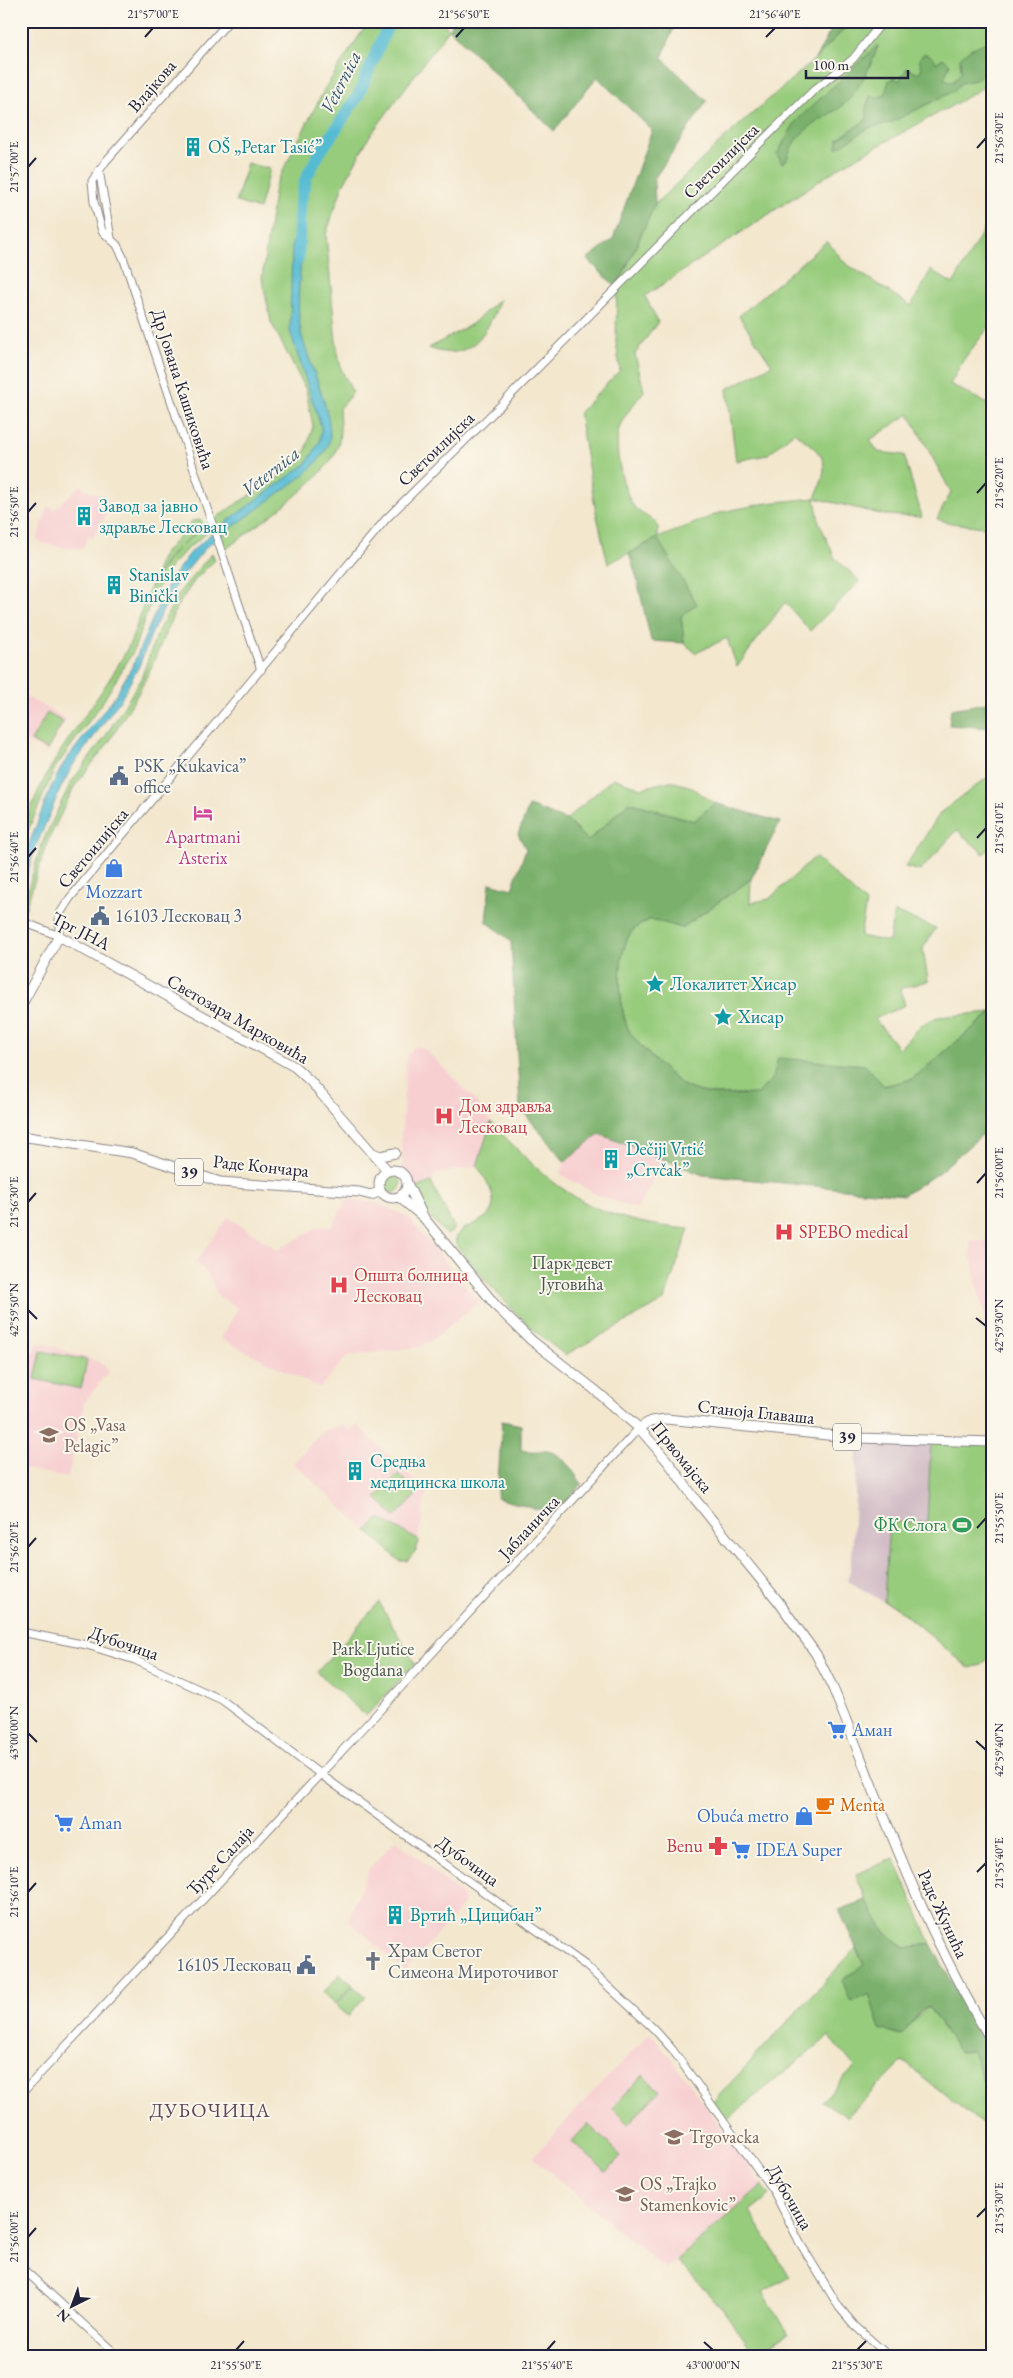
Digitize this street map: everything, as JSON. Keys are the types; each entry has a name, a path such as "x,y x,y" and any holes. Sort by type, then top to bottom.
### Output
{"main road":[{"name":"Трг ЈНА","path":"59,936 124,972"},
{"path":"21,1006 59,936"},
{"name":"Светозара Марковића","path":"124,972 295,1067 310,1081 388,1171"},
{"name":"Раде Кончара","path":"21,1136 132,1153 220,1182 359,1192 371,1195 381,1191"},
{"path":"370,1151 380,1156 395,1153"},
{"path":"388,1171 400,1172 407,1183 405,1191 399,1197 390,1198 381,1191 380,1179 388,1171"},
{"name":"Првомајска","path":"407,1183 424,1218 490,1300 516,1326 639,1428 778,1601 816,1654 833,1688 875,1796"},
{"path":"399,1197 424,1218"},
{"name":"Станоја Главаша","path":"639,1428 651,1421 666,1419 858,1438 992,1442"},
{"name":"Раде Жунића","path":"875,1796 927,1921 947,1962 992,2041"}],"street":[{"name":"Влајкова","path":"99,170 229,21"},
{"name":"Светоилијска","path":"59,936 59,915 70,898 386,519 756,146 814,90 853,59 883,21"},
{"name":"Др Јована Кашиковића","path":"99,170 92,184 94,202 102,231 111,238 123,257 261,670"},
{"path":"99,170 111,238"},
{"name":"Трг ЈНА","path":"21,921 59,936"},
{"name":"Јабланичка","path":"440,1645 639,1428"},
{"name":"Дубочица","path":"21,1632 86,1645 127,1657 205,1690 222,1700 320,1774 585,1965 654,2029 676,2055 771,2188 800,2243 840,2307 855,2326 890,2357"},
{"name":"Ђуре Салаја","path":"21,2094 440,1645"},
{"path":"21,2267 118,2357"}],"shaded area":[{"path":"80,486 112,502 94,538 88,536 82,549 59,547 37,541 47,507 55,509"},
{"path":"21,694 67,719 47,752 21,738"},
{"name":"Дом здравља Лесковац","path":"419,1046 426,1050 472,1097 491,1122 477,1166 435,1175 431,1182 412,1190 403,1173 401,1140 407,1055 413,1048"},
{"path":"599,1134 664,1160 637,1209 599,1196 560,1174 565,1162"},
{"name":"Општа болница Лесковац","path":"347,1199 377,1203 408,1217 479,1302 431,1341 419,1347 347,1356 320,1388 221,1339 238,1308 218,1296 208,1274 196,1262 228,1217 278,1250 316,1228 332,1226"},
{"path":"971,1240 992,1243 992,1334 980,1300 971,1256"},
{"name":"OS „Vasa Pelagic”","path":"39,1342 100,1362 109,1371 84,1403 68,1478 21,1468 21,1373"},
{"path":"343,1425 350,1431 357,1425 420,1485 427,1488 418,1540 379,1518 367,1531 293,1463 323,1430"},
{"path":"858,1438 931,1441 927,1523 889,1522 884,1602 848,1581 852,1557"},
{"path":"396,1840 461,1894 464,1901 463,1905 405,1971 348,1920 369,1869"},
{"path":"650,2033 670,2056 762,2185 666,2270 533,2158 585,2100"}],"green space":[{"path":"369,21 441,21 449,29 369,137 343,185 326,234 336,342 341,369 353,393 339,408 340,436 335,453 328,465 301,492 222,552 213,528 187,549 170,567 153,596 133,652 100,706 55,768 21,847 25,823 43,781 66,742 116,668 130,643 150,589 161,570 178,548 165,562 149,589 163,555 192,521 201,520 204,526 182,544 230,508 283,474 306,450 313,426 306,390 271,322 262,278 275,186 325,88"},
{"path":"453,21 676,22 662,58 707,101 654,179 655,204 617,288 587,259 613,239 652,130 597,77 554,131 449,29"},
{"path":"836,21 848,21 846,27 815,59"},
{"path":"848,21 992,21 992,82 843,165 645,296 658,322 635,354 644,391 620,426 617,445 620,469 627,493 636,509 658,525 658,538 722,512 767,503 815,498 819,522 835,558 860,581 810,631 785,602 737,667 727,638 696,653 684,643 681,616 657,538 608,564 595,507 579,413 620,370 616,342 617,288 655,204 729,134 815,59 846,27"},
{"path":"992,40 992,63 976,80 961,83 952,92 890,123 869,128 837,148 838,139 867,119 866,108 870,96 876,98 885,95 889,80 895,78 899,81 907,68 918,74 922,68 919,58 925,53 934,58 936,63 943,58 950,64 944,79 953,82 961,72 960,58 970,49"},
{"path":"878,45 864,77 853,94 843,105 809,127 795,141 787,160 782,163 777,154 796,121"},
{"path":"247,163 270,169 259,209 236,202"},
{"path":"992,215 992,323 964,359 950,384 992,406 992,528 951,523 937,519 951,492 909,414 870,440 878,452 904,455 922,517 884,515 815,498 823,475 824,466 822,459 813,447 794,432 767,455 736,461 727,389 772,365 739,316 827,241 845,263 911,306 931,270 953,284"},
{"path":"500,299 490,323 475,342 456,352 443,352 429,348 472,324"},
{"path":"657,538 697,604 681,616 684,643 651,641 636,575 629,554"},
{"path":"212,553 215,560 195,580 176,608 140,690 109,742 74,787 47,843 21,922 21,910 43,841 70,784 105,737 141,679 158,631 181,590"},
{"path":"992,702 992,728 949,725 951,709"},
{"path":"47,713 63,722 47,750 31,741"},
{"path":"992,774 992,846 984,854 957,830 920,871 905,867 941,812"},
{"path":"613,778 641,788 670,781 689,786 715,803 694,821 629,802 588,841 566,820"},
{"path":"629,802 694,821 715,803 780,822 751,879 682,928 651,919 634,929 628,937 621,963 620,978 622,1009 625,1021 633,1036 671,1075 683,1085 700,1092 739,1095 758,1094 773,1078 778,1058 865,1065 884,1086 912,1079 992,1012 992,1126 938,1173 904,1195 703,1175 599,1134 565,1162 520,1108 511,941 486,921 490,883 512,889 526,849 518,834 529,806 566,820 588,841"},
{"path":"815,857 866,903 860,936 889,942 894,912 936,928 923,948 928,981 900,989 905,1005 875,1019 899,1049 921,1025 937,1017 992,1012 912,1079 883,1086 773,1078 758,1094 729,1095 700,1092 683,1085 638,1043 629,1031 625,1021 622,1009 620,978 621,963 628,937 634,929 651,919 682,928 751,879 750,903 769,899"},
{"name":"Парк девет Југовића","path":"491,1122 535,1167 556,1184 578,1198 601,1210 626,1219 689,1229 664,1301 565,1355 534,1330 507,1304 456,1245 457,1236 463,1229 490,1213 493,1202 490,1187 477,1166"},
{"path":"392,1175 398,1178 401,1184 398,1190 392,1193 386,1190 383,1184 386,1178"},
{"path":"431,1182 455,1229 447,1235 426,1212 412,1190"},
{"path":"41,1351 87,1360 81,1389 35,1379"},
{"path":"502,1421 521,1425 521,1450 545,1451 557,1454 582,1484 555,1514 497,1498"},
{"path":"931,1441 992,1442 992,1655 982,1665 969,1668 896,1607 884,1602 889,1522 927,1523"},
{"path":"398,1474 418,1493 395,1517 376,1498"},
{"path":"379,1518 418,1540 417,1549 407,1561 400,1561 367,1531"},
{"name":"Park Ljutice Bogdana","path":"379,1602 415,1664 366,1716 317,1672"},
{"path":"894,1858 931,1944 905,1948 884,1931 866,1900 856,1874"},
{"path":"866,1900 884,1931 905,1948 931,1944 960,1997 992,2049 992,2100 972,2051 959,2052 928,2006 921,2011 902,2035 880,2029 869,1994 851,2002 842,1980 864,1965 839,1910"},
{"path":"856,1948 864,1966 851,2002 869,1993 880,2029 901,2035 928,2006 959,2052 972,2051 992,2100 992,2132 903,2061 847,2117 822,2101 855,2067 829,2036 724,2122 711,2104"},
{"path":"340,1974 353,1985 335,2004 323,1993"},
{"path":"353,1986 366,1997 348,2016 336,2005"},
{"path":"643,2075 660,2091 628,2124 612,2108"},
{"path":"588,2124 621,2156 606,2172 572,2141"},
{"path":"762,2185 770,2195 750,2211 789,2277 763,2292 789,2334 755,2354 723,2310 677,2260"}],"water":[{"path":"292,243 302,244 298,299 299,321 304,343 329,421 330,435 328,446 318,461 304,475 207,546 176,584 153,630 139,666 121,699 71,768 59,792 34,851 21,895 21,865 51,787 64,763 115,696 133,665 161,599 173,576 191,552 214,531 307,463 320,441 321,427 290,331"}],"waterway":[{"name":"Veternica","path":"298,259 300,203 306,178 319,154 358,96 390,21"}],"place":[{"name":"OŠ „Petar Tasić”","path":"193,147"},
{"name":"Завод за јавно здравље Лесковац","path":"84,516"},
{"name":"Stanislav Binički","path":"114,585"},
{"name":"PSK „Kukavica” office","path":"119,776"},
{"name":"Apartmani Asterix","path":"203,813"},
{"name":"Mozzart","path":"114,868"},
{"name":"16103 Лесковац 3","path":"100,916"},
{"name":"Локалитет Хисар","path":"655,984"},
{"name":"Хисар","path":"723,1017"},
{"name":"Дом здравља Лесковац","path":"444,1116"},
{"name":"Dečiji Vrtić „Crvčak”","path":"611,1159"},
{"name":"SPEBO medical","path":"784,1232"},
{"name":"Општа болница Лесковац","path":"339,1285"},
{"name":"OS „Vasa Pelagic”","path":"49,1435"},
{"name":"Средња медицинска школа","path":"355,1471"},
{"name":"ФК Слога","path":"962,1525"},
{"name":"Аман","path":"837,1730"},
{"name":"Menta","path":"825,1805"},
{"name":"Obuća metro","path":"804,1816"},
{"name":"Aman","path":"64,1823"},
{"name":"Benu","path":"718,1846"},
{"name":"IDEA Super","path":"741,1850"},
{"name":"Вртић „Цицибан”","path":"395,1915"},
{"name":"Храм Светог Симеона Мироточивог","path":"373,1961"},
{"name":"16105 Лесковац","path":"306,1965"},
{"name":"Trgovacka","path":"674,2137"},
{"name":"OS „Trajko Stamenkovic”","path":"625,2194"}],"district":[{"name":"ДУБОЧИЦА","path":"210,2110"}]}
